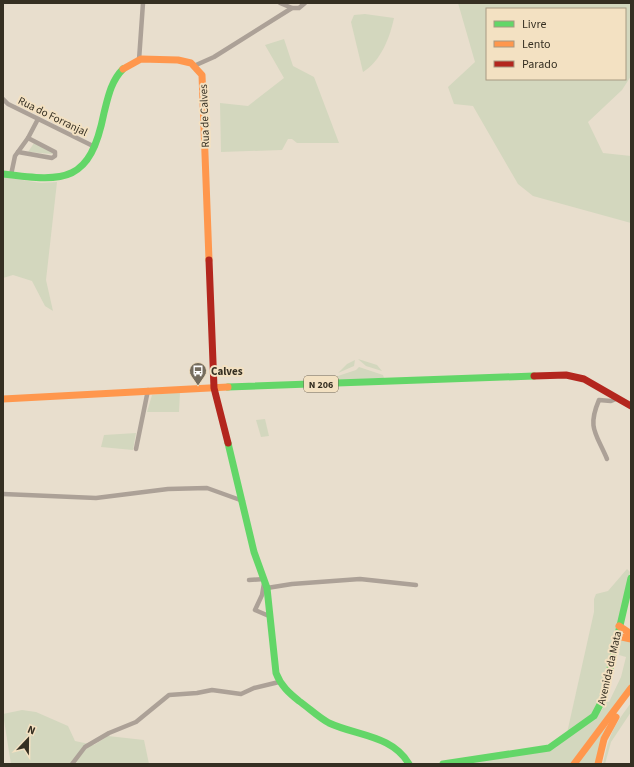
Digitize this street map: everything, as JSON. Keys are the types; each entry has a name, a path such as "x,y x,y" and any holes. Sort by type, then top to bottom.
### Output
{"main road":[{"path":"3,174 55,180 70,174 88,157 95,147 106,104 120,71 139,60 185,60 196,65"},
{"name":"Rua de Calves","path":"196,65 202,75 214,388 243,501 254,552 265,583 279,682"},
{"name":"N 206","path":"3,399 148,390 566,375 581,376 616,399 631,406"},
{"name":"Avenida da Mata","path":"443,764 549,748 558,743 598,711 603,699 631,578"},
{"path":"619,626 631,634"},
{"path":"617,636 631,639"},
{"path":"279,682 284,688 326,722 382,741 403,754 409,764"},
{"path":"574,764 631,688"},
{"path":"598,764 602,744 608,729 631,697"}],"street":[{"path":"139,60 143,3"},
{"path":"280,3 292,8 299,8 305,3"},
{"path":"196,65 214,56 292,8"},
{"name":"Rua do Forranjal","path":"3,99 8,104 95,147"},
{"path":"12,175 15,156 28,138 38,119"},
{"path":"18,152 52,158 55,156 55,152 28,138"},
{"path":"136,449 148,390"},
{"path":"607,459 596,437 592,416 599,400 616,399"},
{"path":"3,494 96,498 168,489 207,488 243,501"},
{"path":"250,580 265,583 292,584 360,579 416,585"},
{"path":"265,583 262,595 255,610 270,616"},
{"path":"72,764 85,747 109,733 136,722 169,695 197,693 212,690 241,694 254,688 279,682"}],"green space":[{"path":"458,3 631,3 631,76 622,90 588,122 603,153 631,156 631,223 533,196 518,184 473,106 454,104 448,87 475,62"},
{"path":"365,14 394,18 387,41 380,55 375,62 363,72 351,22 354,15"},
{"path":"284,39 293,66 314,77 339,143 297,143 292,139 288,139 282,150 221,152 220,103 248,106 284,78 265,45"},
{"path":"34,143 53,153 28,152"},
{"path":"3,177 41,183 57,182 46,280 53,311 45,306 32,281 13,275 3,278"},
{"path":"358,359 377,365 382,371 366,366"},
{"path":"355,360 354,366 338,373 347,364"},
{"path":"359,367 383,375 384,378 338,380 338,376 356,370"},
{"path":"180,392 179,412 147,412 152,395"},
{"path":"265,419 269,436 261,437 256,420"},
{"path":"136,433 133,450 101,447 104,435"},
{"path":"627,569 630,572 597,709 567,733 594,612 594,599 596,594 608,591"},
{"path":"622,640 631,641 630,685 570,764 459,764 552,749 596,718 603,708 605,701 609,702 621,677 626,657 619,655 620,650 616,649"},
{"path":"631,703 631,712 611,742 605,764 603,764 612,732"},
{"path":"22,710 36,712 68,726 75,741 94,745 108,736 144,740 149,764 11,764 3,714"},
{"path":"611,721 597,764 577,764"}],"traffic: fast":[{"path":"3,174 43,178 59,177 72,173 83,165 91,153 98,136 110,90 123,69"},
{"path":"228,387 534,376"},
{"path":"228,443 254,552 267,588 276,673 280,682 292,695 325,721 384,742 402,754 409,764"},
{"path":"443,764 549,748 594,716 603,699 631,578"}],"traffic: slow":[{"path":"123,69 141,59 178,60 191,63 202,75 209,260"},
{"path":"3,399 228,387"},
{"path":"619,626 631,634"},
{"path":"617,636 631,639"},
{"path":"574,764 631,688"},
{"path":"598,764 604,739 616,717"}],"traffic: jam":[{"path":"209,260 214,388 228,443"},
{"path":"534,376 566,375 584,379 631,406"}],"place":[{"name":"Calves","path":"198,386"}]}
